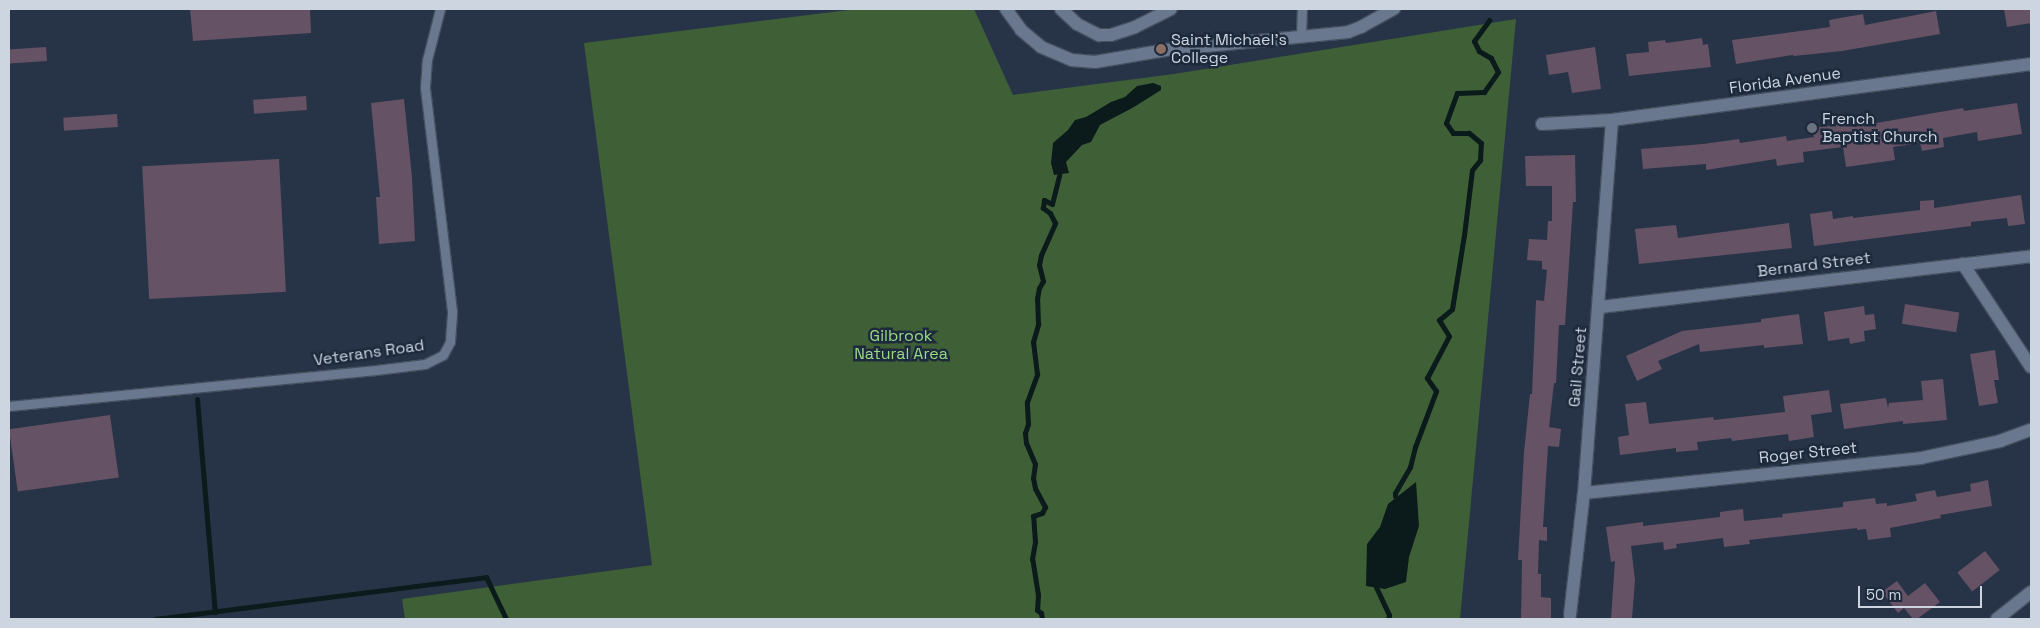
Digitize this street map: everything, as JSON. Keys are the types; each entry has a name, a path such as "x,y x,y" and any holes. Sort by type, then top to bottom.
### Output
{"street":[{"path":"1006,9 1021,30 1041,47 1072,60 1087,62 1104,61 1166,50 1301,35 1348,32 1394,9"},
{"path":"1061,9 1077,24 1088,31 1098,35 1111,35 1136,27 1171,9"},
{"name":"Florida Avenue","path":"1542,124 1612,120 2031,64"},
{"name":"Gail Street","path":"1570,615 1584,493 1600,307 1612,120"},
{"name":"Bernard Street","path":"1600,307 2031,256"},
{"path":"1963,264 2031,367"},
{"name":"Roger Street","path":"1584,493 1921,458 2000,441 2031,430"},
{"path":"1997,619 2031,592"}],"lane":[{"name":"Veterans Road","path":"9,406 376,370 425,364 443,355 450,342 452,312 425,87 427,60 440,9"},
{"path":"1301,35 1302,9"}],"green space":[{"name":"Gilbrook Natural Area","path":"857,9 974,9 1013,95 1174,74 1516,19 1460,619 405,619 402,599 652,565 584,43"}],"shaded area":[{"path":"1153,83 1161,86 1161,90 1100,125 1091,142 1082,145 1066,162 1069,173 1054,175 1051,163 1053,143 1068,130 1075,120 1086,117 1111,102 1125,97 1137,86"},
{"path":"1416,482 1419,526 1409,557 1406,582 1385,589 1366,586 1367,544 1380,527 1388,504"}],"building":[{"path":"190,9 310,9 311,33 193,41"},
{"path":"2004,9 2031,9 2031,23 2007,27"},
{"path":"1936,11 1940,34 1842,51 1793,55 1736,64 1732,40 1830,27 1829,20 1863,14 1865,25"},
{"path":"1702,38 1703,45 1708,44 1711,67 1629,76 1626,54 1649,52 1648,42 1665,40 1666,43"},
{"path":"46,47 47,61 10,64 9,50"},
{"path":"1595,47 1601,89 1572,93 1568,72 1549,75 1546,55"},
{"path":"306,96 307,110 254,114 253,100"},
{"path":"404,99 412,177 415,241 379,244 376,197 380,197 371,103"},
{"path":"2017,103 2022,134 1978,141 1977,132 1943,138 1944,147 1922,151 1920,143 1893,147 1895,160 1846,167 1843,147 1803,152 1804,162 1777,166 1776,159 1706,170 1706,164 1643,169 1641,149 1739,139 1740,143 1786,136 1787,141 1814,137 1812,128 1853,123 1853,127 1963,108 1964,111"},
{"path":"117,114 118,127 64,131 63,118"},
{"path":"1575,155 1576,202 1573,202 1565,325 1559,325 1556,383 1554,383 1549,427 1561,429 1559,447 1548,446 1543,527 1547,527 1547,541 1539,540 1538,574 1541,574 1541,597 1551,598 1551,619 1521,619 1522,560 1518,560 1524,452 1530,394 1532,394 1536,300 1544,301 1547,270 1542,269 1542,261 1527,260 1529,239 1547,240 1548,221 1552,221 1552,186 1526,186 1525,156"},
{"path":"279,159 286,292 149,299 142,166"},
{"path":"2021,195 2025,224 2008,226 2007,218 1971,222 1971,226 1814,246 1810,214 1832,211 1833,219 1853,216 1853,218 1920,210 1920,201 1934,200 1934,208"},
{"path":"1789,223 1792,248 1639,264 1635,229 1676,225 1678,238"},
{"path":"1905,304 1959,313 1956,332 1902,324"},
{"path":"1864,306 1865,315 1874,314 1876,329 1864,331 1865,341 1850,344 1849,338 1828,341 1824,312"},
{"path":"1799,314 1803,344 1764,348 1764,345 1700,352 1699,344 1658,361 1662,369 1637,381 1626,356 1682,331 1761,322 1761,319"},
{"path":"1995,350 1999,380 1994,380 1998,403 1979,406 1970,354"},
{"path":"1943,379 1947,420 1903,424 1903,421 1844,429 1840,404 1886,398 1888,408 1889,403 1923,400 1921,381"},
{"path":"1829,390 1832,412 1811,415 1814,437 1789,441 1788,434 1732,441 1731,438 1697,442 1698,450 1676,452 1676,448 1620,455 1618,437 1629,435 1625,404 1646,402 1649,424 1713,417 1714,420 1785,412 1783,396"},
{"path":"110,415 119,477 18,492 9,429"},
{"path":"1988,480 1992,506 1940,515 1941,518 1890,528 1891,537 1868,540 1866,529 1857,530 1857,528 1749,540 1750,544 1724,547 1723,538 1676,544 1677,548 1664,550 1663,542 1631,546 1635,580 1632,619 1611,619 1615,561 1611,562 1606,527 1643,522 1643,526 1720,517 1720,512 1743,509 1744,521 1783,517 1782,514 1843,507 1843,502 1875,498 1876,504 1887,503 1887,506 1917,501 1915,494 1935,490 1937,497 1971,491 1970,484"},
{"path":"1985,551 2000,570 1972,591 1957,573"},
{"path":"1897,581 1908,596 1925,583 1940,602 1917,619 1913,619 1904,608 1898,613 1882,592"}],"waterway":[{"path":"1395,496 1410,467 1415,447 1436,391 1427,378 1449,336 1439,320 1452,309 1472,170 1480,160 1481,143 1469,133 1453,133 1446,123 1457,93 1484,92 1498,72 1491,58 1479,51 1474,41 1489,20"},
{"path":"1042,619 1041,613 1037,610 1038,595 1032,559 1035,542 1033,516 1042,513 1045,507 1035,488 1033,478 1035,464 1026,443 1025,433 1028,424 1027,402 1037,374 1033,342 1038,324 1037,299 1039,288 1043,281 1039,265 1041,255 1055,223 1050,213 1043,208 1044,200 1052,204 1059,175"},
{"path":"197,399 215,612"},
{"path":"155,619 486,577 506,619"},
{"path":"1376,587 1389,615 1388,619"}],"place":[{"name":"Saint Michael's College","path":"1161,49"},
{"name":"French Baptist Church","path":"1812,128"}]}
